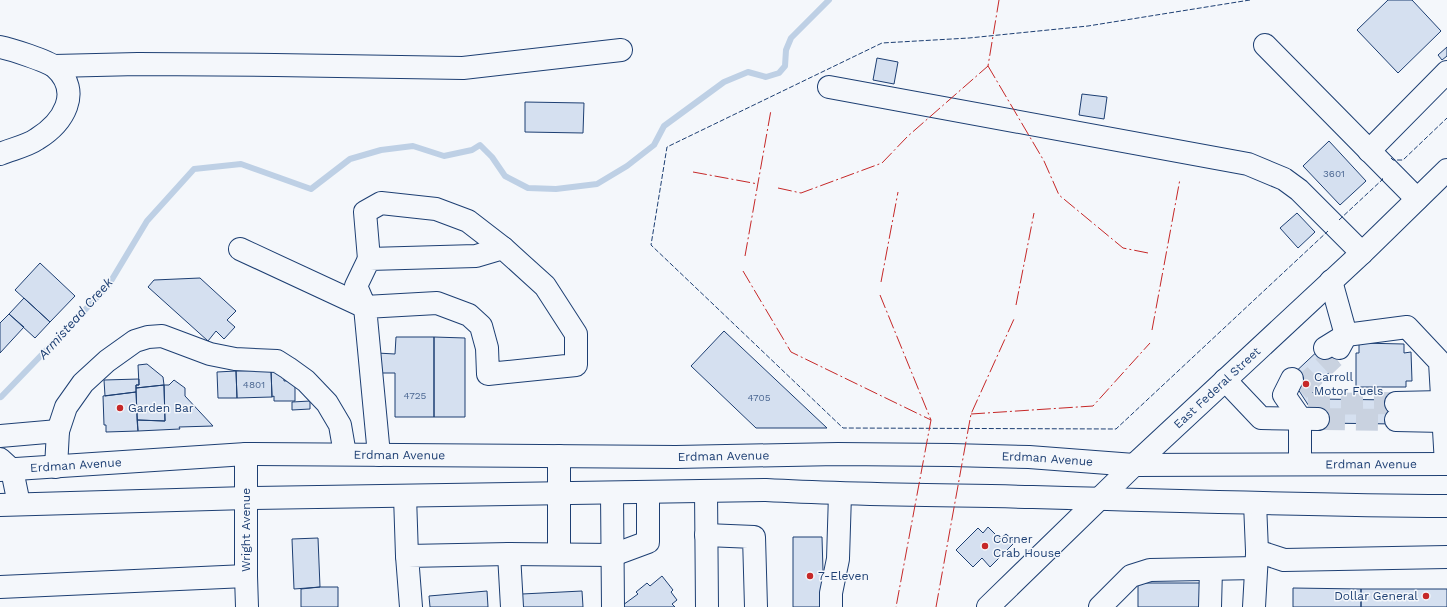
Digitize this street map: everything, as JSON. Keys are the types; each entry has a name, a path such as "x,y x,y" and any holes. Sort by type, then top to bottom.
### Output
{"main road":[{"path":"1265,45 1417,199"},
{"path":"0,47 54,66 138,64 268,64 463,68 621,50"},
{"path":"0,154 36,140 50,130 63,116 70,92 64,78 54,66"},
{"path":"1369,150 1447,72"},
{"path":"829,87 1248,164 1284,179 1298,190 1362,253"},
{"name":"East Federal Street","path":"990,606 1134,464 1362,253 1447,170"},
{"path":"240,249 365,307 437,303 469,315 480,326 487,348 488,374 576,365 576,334 545,286 503,248 468,221 436,209 381,203 365,212 369,259 356,286 365,307 379,455"},
{"path":"369,259 476,256 503,248"},
{"path":"1331,281 1346,335"},
{"path":"1329,353 1346,335 1407,328 1440,362 1442,412 1447,464"},
{"path":"56,467 58,431 66,407 83,383 107,361 135,341 148,337 162,336 210,354 235,359 277,361 288,368 306,381 327,402 340,426 345,454"},
{"path":"1225,380 1261,418 1299,402 1300,464"},
{"path":"1396,411 1442,412"},
{"path":"0,436 58,431"},
{"name":"Erdman Avenue","path":"4,466 56,467 246,454 676,457 838,454 1029,457 1134,464 1447,464"},
{"name":"Wright Avenue","path":"246,454 247,607"},
{"path":"559,456 559,554"},
{"path":"4,466 10,504 247,498 766,490 840,494 919,494 1255,503 1447,506"},
{"path":"706,491 707,607"},
{"path":"407,556 509,554 613,555 648,542 648,492"},
{"path":"612,493 613,607"},
{"path":"831,607 831,593 838,559 840,494"},
{"path":"404,496 410,607"},
{"path":"1254,607 1257,560 1255,503"},
{"path":"706,535 754,537 756,607"},
{"path":"509,554 512,607"},
{"path":"1100,607 1132,576 1150,570 1211,569 1257,560 1447,557"},
{"path":"1210,607 1211,569"},
{"path":"0,587 246,576"}],"building":[{"path":"1388,0 1412,0 1441,31 1398,73 1357,30"},
{"path":"1447,47 1447,56 1442,60 1438,55"},
{"path":"877,58 898,62 894,84 873,80"},
{"path":"1082,94 1107,97 1104,119 1079,115"},
{"path":"525,102 584,103 583,133 525,132"},
{"path":"1329,141 1366,181 1340,205 1303,166"},
{"path":"1297,213 1315,232 1298,248 1280,228"},
{"path":"40,263 75,296 50,322 15,290"},
{"path":"200,278 236,311 227,320 235,327 224,339 216,331 208,341 148,287 154,280"},
{"path":"24,298 50,322 35,338 9,314"},
{"path":"9,314 24,327 0,353 0,323"},
{"path":"724,331 827,428 756,428 691,366"},
{"path":"396,337 434,337 434,417 395,417 395,373 377,373 377,353 395,354"},
{"path":"434,337 465,338 465,417 434,417"},
{"path":"1359,343 1404,344 1404,353 1411,352 1412,381 1406,381 1406,387 1356,387 1356,353 1359,353"},
{"name":"Carroll Motor Fuels","path":"1323,346 1339,363 1311,390 1317,399 1396,400 1396,424 1320,423 1290,377"},
{"path":"147,364 163,377 164,385 136,388 136,385 139,385 138,365"},
{"path":"271,370 284,370 284,381 295,380 295,401 274,401 274,396 272,397"},
{"path":"271,370 272,397 237,398 236,371"},
{"path":"236,371 237,398 218,398 217,372"},
{"path":"139,379 139,385 136,385 136,392 105,396 104,380"},
{"path":"174,380 185,388 185,396 213,426 179,427 180,429 138,431 137,420 165,421 164,385 169,385"},
{"path":"164,385 165,421 137,420 136,388"},
{"name":"Garden Bar","path":"136,392 138,431 106,432 106,425 104,425 103,396"},
{"path":"310,401 310,409 292,410 292,402"},
{"name":"Corner Crab House","path":"988,527 1000,539 1006,534 1015,542 990,567 982,558 973,567 956,550 978,528 983,533"},
{"name":"7-Eleven","path":"793,537 822,537 823,571 827,571 822,607 793,607"},
{"path":"318,538 320,587 294,589 292,539"},
{"path":"662,576 673,590 671,592 677,600 672,604 675,607 624,607 623,605 638,594 636,592 647,583 650,586"},
{"path":"1138,583 1200,583 1206,607 1138,607"},
{"path":"338,587 338,607 301,607 301,589"},
{"path":"1293,588 1361,589 1361,607 1293,607"},
{"path":"1361,589 1447,589 1447,607 1361,607"},
{"path":"487,591 488,607 430,607 429,596"},
{"path":"582,591 583,607 522,607 522,594"}],"waterway":[{"name":"Armistead Creek","path":"1,397 108,286 147,221 194,169 241,164 311,189 350,159 381,150 413,146 444,156 472,150 480,145 492,157 505,176 528,188 556,189 597,184 627,166 654,145 664,126 724,82 748,72 766,77 779,73 785,66 786,50 791,38 829,0"}],"tunnel":[{"path":"1299,390 1334,357"},
{"path":"1308,404 1396,403"},
{"path":"1323,419 1396,420"}],"fence":[{"path":"1250,0 1088,26 969,38 882,43 667,147 651,245 843,428 1116,429 1328,231"},
{"path":"1391,158 1393,160 1403,160 1447,118"},
{"path":"1339,220 1383,179 1381,178"}],"power":[{"path":"778,188 801,193 882,163 908,136 988,66 999,0"},
{"path":"988,66 1044,161 1059,195 1123,248 1148,253"},
{"path":"745,256 771,110"},
{"path":"693,172 758,184"},
{"path":"1152,330 1180,179"},
{"path":"881,282 898,192"},
{"path":"1016,305 1034,213"},
{"path":"743,271 791,352 931,420"},
{"path":"880,295 931,420 896,607"},
{"path":"936,607 971,414 1014,319"},
{"path":"971,414 1093,406 1150,343"}],"place":[{"name":"Carroll Motor Fuels","path":"1306,384"},
{"name":"Garden Bar","path":"120,408"},
{"name":"Corner Crab House","path":"985,546"},
{"name":"7-Eleven","path":"810,576"},
{"name":"Dollar General","path":"1426,596"}]}
